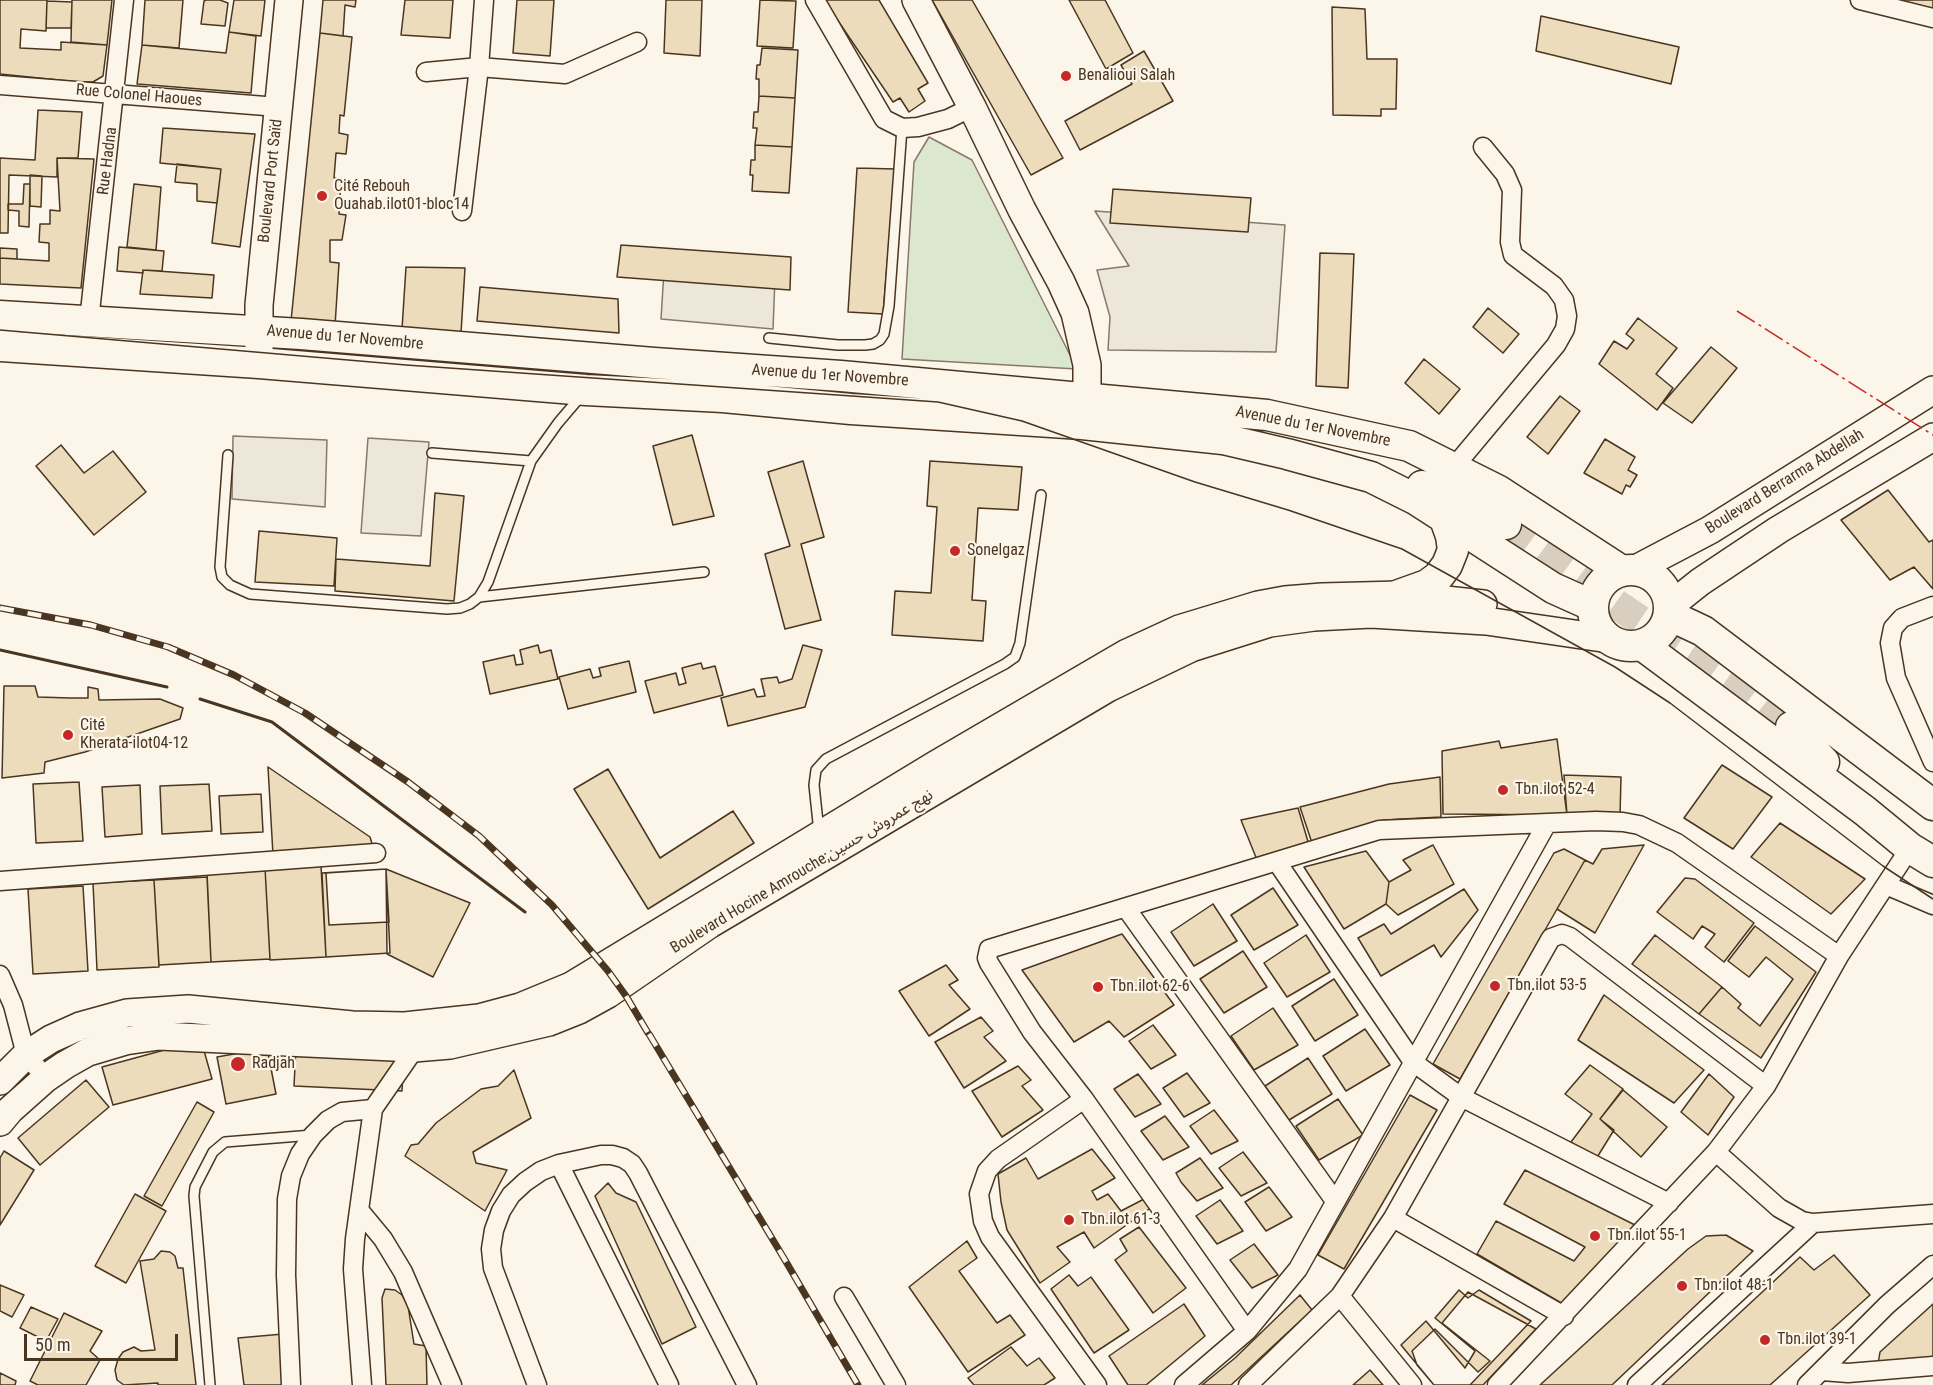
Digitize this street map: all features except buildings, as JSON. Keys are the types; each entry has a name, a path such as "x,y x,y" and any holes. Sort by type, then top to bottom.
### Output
{"main road":[{"name":"Boulevard Port Saïd","path":"259,363 259,305 289,0"},
{"path":"916,0 1076,313 1087,364 1085,411"},
{"name":"Avenue du 1er Novembre","path":"0,316 259,331 841,376 1085,411 1297,456 1371,477 1415,499 1553,588 1599,621"},
{"name":"Avenue du 1er Novembre","path":"0,346 259,363 586,390 1085,411 1267,415 1409,446 1499,491 1583,547 1628,571"},
{"name":"Boulevard Berrarma Abdellah","path":"1628,571 1710,530 1933,390"},
{"path":"1223,439 1307,446 1342,452 1375,464 1506,524 1435,477 1399,458 1323,427"},
{"path":"1669,610 1700,582 1778,530 1933,437"},
{"path":"1399,595 1428,585 1447,565 1453,550 1445,519"},
{"path":"1628,571 1654,578 1662,585 1667,595 1669,610 1666,625 1660,633 1642,645 1620,644 1599,621 1595,597 1605,580 1628,571"},
{"name":"Boulevard Hocine Amrouche;نهج عمروش حسين","path":"0,1081 26,1055 51,1039 80,1026 127,1013 188,1009 352,1025 405,1026 479,1018 520,1007 571,986 819,834 1122,656 1179,629 1258,605 1322,597 1399,595 1488,604 1599,621"},
{"path":"1669,610 1703,631 1933,805"},
{"name":"Boulevard Hocine Amrouche;نهج عمروش حسين","path":"0,1122 46,1078 88,1052 125,1041 159,1036 414,1048 450,1045 549,1022 579,1010 608,994 710,924 1108,688 1191,648 1270,623 1314,617 1371,614 1486,621 1599,621"},
{"path":"1642,645 1837,790 1925,851"},
{"path":"1925,851 1827,765 1791,727 1827,749 1933,826"}],"street":[{"name":"Rue Hadna","path":"89,321 124,0"},
{"path":"462,211 479,67 484,0"},
{"path":"815,0 885,119 902,128 918,127 948,119 972,107"},
{"path":"1860,0 1933,18"},
{"path":"426,72 479,67 565,74 637,42"},
{"name":"Rue Colonel Haoues","path":"0,85 278,107"},
{"path":"1454,467 1557,345 1565,329 1567,316 1564,300 1554,286 1513,255 1509,242 1512,190 1505,174 1483,147"},
{"path":"1933,606 1902,618 1893,628 1890,643 1896,678 1933,762"},
{"path":"1247,1331 1084,1099 1032,1032 989,963 987,952 989,949 1379,830 1623,822 1638,825 1677,843 1839,956"},
{"path":"1184,1385 1247,1331 1298,1269 1546,825"},
{"path":"1497,1385 1716,1152 1766,1086 1839,956 1886,885 1925,851"},
{"path":"0,881 376,853"},
{"path":"1277,862 1413,1062 1461,1096 1669,1203"},
{"path":"1886,885 1933,904"},
{"path":"1126,908 1335,1202"},
{"path":"1248,1385 1340,1296 1393,1218 1551,938 1562,934 1597,956 1766,1086"},
{"path":"0,975 13,1005 26,1055 46,1078"},
{"path":"362,1385 353,1269 373,1109 414,1048 428,1034 448,1022"},
{"path":"1084,1099 998,1159 987,1171 979,1194 983,1221 990,1238 1097,1385"},
{"path":"291,1385 286,1275 287,1199 291,1176 300,1154 313,1135 328,1120 342,1112 373,1109"},
{"path":"1716,1152 1779,1208 1802,1221 1813,1223 1933,1214"},
{"path":"537,1385 498,1287 493,1268 491,1249 497,1221 511,1195 541,1171 560,1164 601,1155 622,1158 632,1164 638,1173 747,1385"},
{"path":"560,1164 669,1385"},
{"path":"359,1210 383,1239 403,1272 452,1385"},
{"path":"1393,1218 1564,1316"},
{"path":"1637,1385 1813,1223"},
{"path":"1807,1385 1887,1305 1933,1265"},
{"path":"1340,1296 1412,1385"},
{"path":"844,1297 896,1385"},
{"path":"1822,1371 1848,1379 1933,1366"}],"lane":[{"path":"769,338 838,345 865,345 880,340 884,334 890,306 902,128"},
{"path":"228,455 220,567 222,577 230,585 250,594 447,609 460,608 479,597 488,582 531,461 558,423 586,390"},
{"path":"432,453 531,461"},
{"path":"819,834 814,785 816,770 826,759 1015,657 1020,643 1041,495"},
{"path":"479,597 704,572"},
{"path":"210,1385 195,1187 213,1152 225,1142 313,1135"}],"green space":[{"path":"929,137 972,160 1077,369 902,359 914,162"}],"shaded area":[{"path":"1095,211 1285,225 1276,352 1108,350 1110,317 1097,270 1129,266"},
{"path":"664,271 775,278 773,329 661,319"},
{"path":"233,436 327,440 325,507 232,499"},
{"path":"368,438 429,442 421,536 361,533"}],"tunnel":[{"path":"1506,524 1619,606 1748,693 1791,727"}],"tram line":[{"path":"0,330 406,365 938,402 1022,421 1195,482 1288,510 1402,549 1615,667 1670,703 1883,866 1933,899"}],"railway":[{"path":"0,608 91,625 168,647 234,675 305,713 408,782 479,836 552,905 608,971 648,1033"},
{"path":"649,1034 858,1385"}],"wall":[{"path":"0,650 167,687"},
{"path":"200,699 272,722 525,912"}],"power":[{"path":"1737,311 1933,435"}],"place":[{"name":"Benalioui Salah","path":"1066,76"},
{"name":"Cité Rebouh Ouahab.ilot01-bloc14","path":"322,196"},
{"name":"Sonelgaz","path":"955,551"},
{"name":"Cité Kherata-ilot04-12","path":"68,735"},
{"name":"Tbn.ilot 52-4","path":"1503,790"},
{"name":"Tbn.ilot 53-5","path":"1495,986"},
{"name":"Tbn.ilot 62-6","path":"1098,987"},
{"name":"Radjah","path":"238,1064"},
{"name":"Tbn.ilot 61-3","path":"1069,1220"},
{"name":"Tbn.ilot 55-1","path":"1595,1236"},
{"name":"Tbn.ilot 48-1","path":"1682,1286"},
{"name":"Tbn.ilot 39-1","path":"1765,1340"}]}
